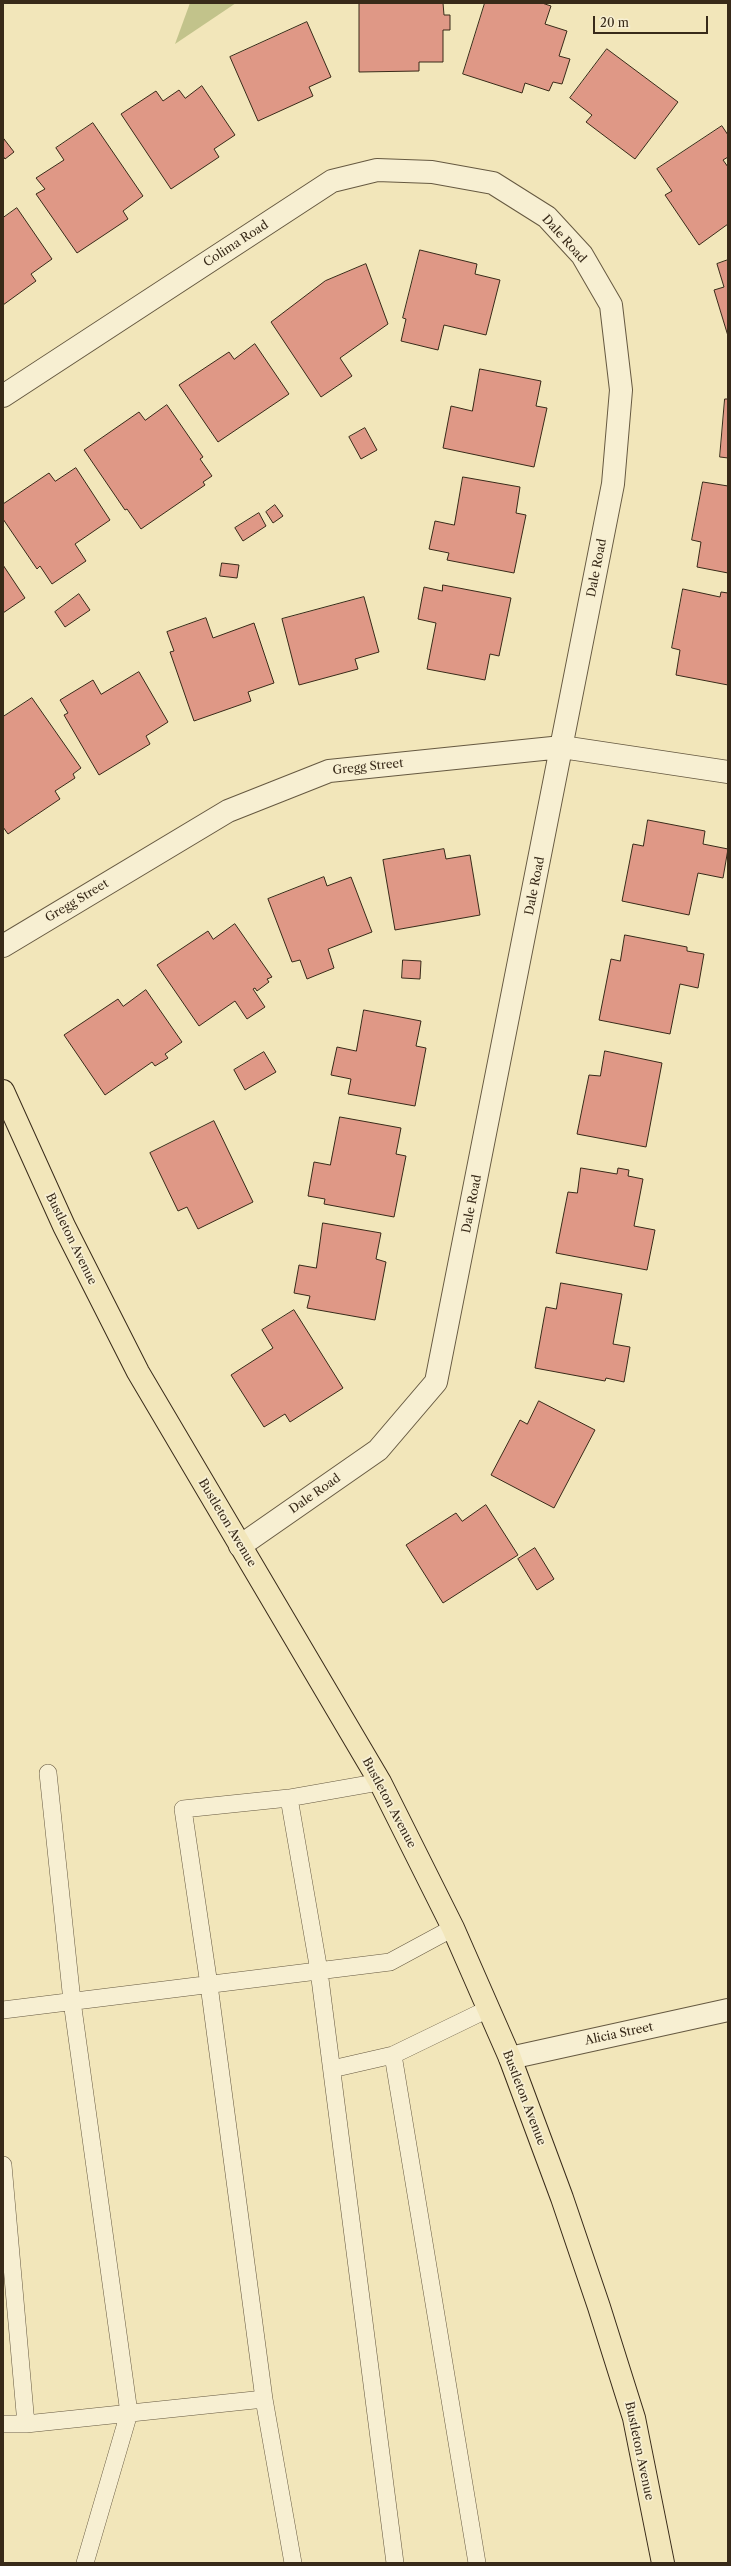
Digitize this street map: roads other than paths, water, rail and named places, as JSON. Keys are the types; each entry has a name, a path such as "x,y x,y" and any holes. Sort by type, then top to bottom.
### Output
{"main road":[{"name":"Bustleton Avenue","path":"3,1091 64,1226 138,1372 380,1782 453,1928 510,2058 562,2198 634,2418 663,2563"}],"street":[{"name":"Colima Road","path":"3,396 332,181 377,170 432,172 493,183"},
{"name":"Dale Road","path":"240,1546 378,1450 436,1382 613,484 621,390 611,305 582,255 547,217 493,183"},
{"name":"Gregg Street","path":"3,946 228,811 329,771 562,747 728,772"},
{"name":"Alicia Street","path":"510,2058 728,2010"}],"lane":[{"path":"48,1773 72,2001 129,2413 85,2563"},
{"path":"292,2563 264,2399 209,1985 183,1809 289,1798 380,1782"},
{"path":"289,1798 319,1971 395,2563"},
{"path":"3,2010 390,1962 453,1928"},
{"path":"332,2069 393,2055 488,2009"},
{"path":"393,2055 477,2563"},
{"path":"3,2165 26,2424"},
{"path":"3,2424 26,2424 264,2399"}]}
